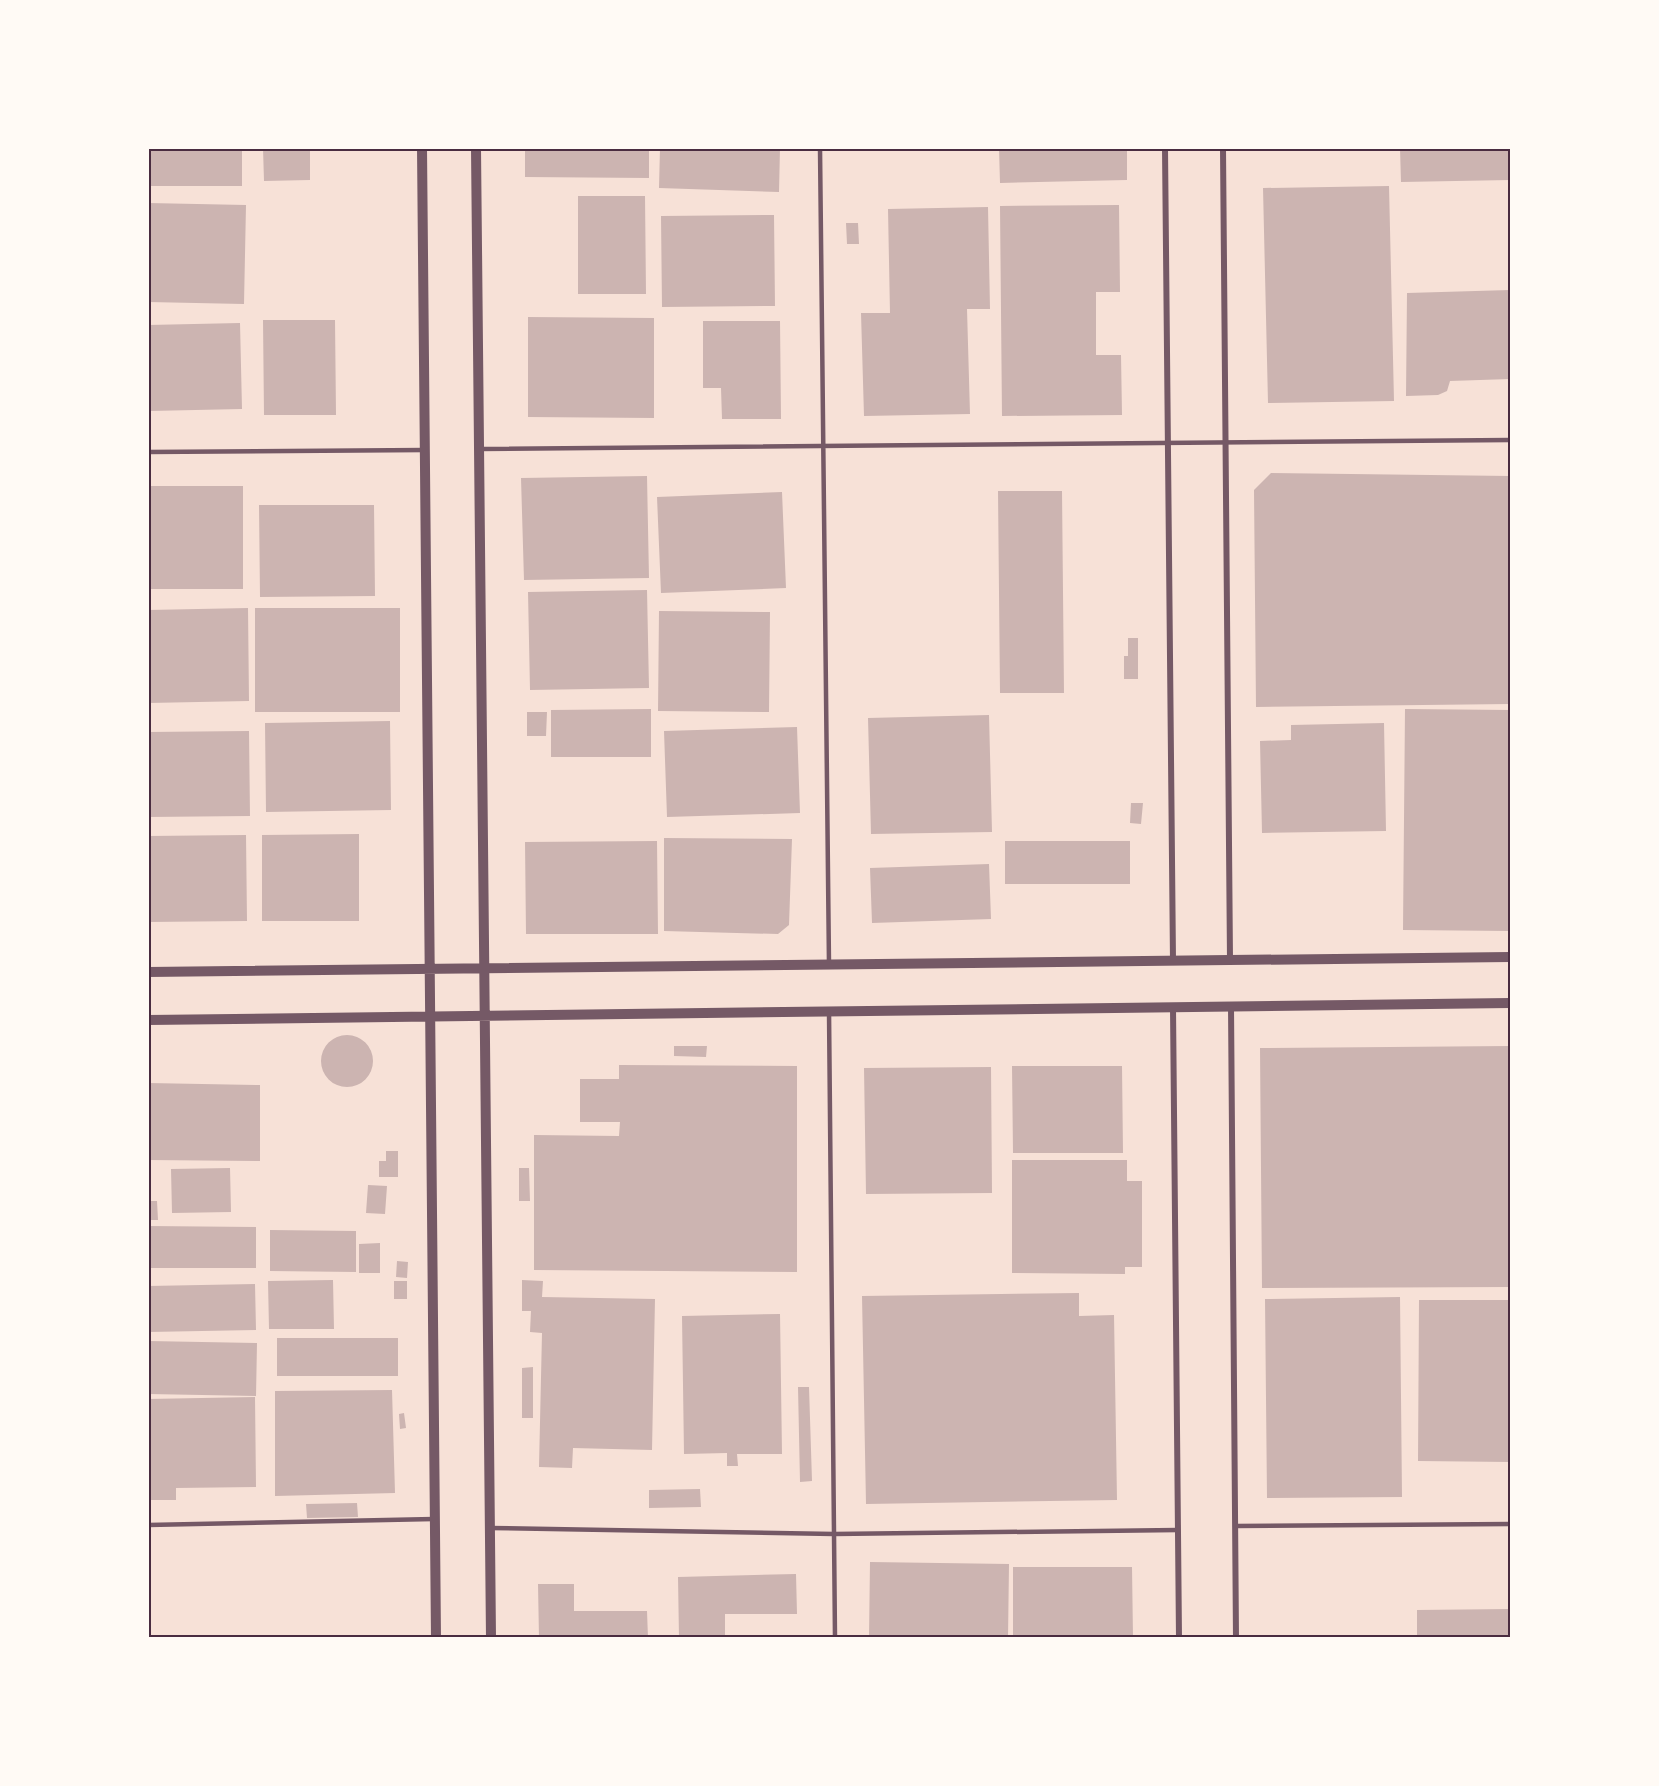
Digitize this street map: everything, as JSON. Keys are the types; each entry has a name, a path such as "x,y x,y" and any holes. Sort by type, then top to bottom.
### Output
{"street":[{"path":"422,148 436,1638"},
{"path":"476,148 490,1638"},
{"path":"1165,148 1173,961"},
{"path":"1223,148 1230,960"},
{"path":"148,972 1510,957"},
{"path":"148,1020 1510,1003"},
{"path":"1230,1006 1236,1638"},
{"path":"1173,1007 1179,1638"}],"lane":[{"path":"820,148 829,964"},
{"path":"479,449 1510,440"},
{"path":"148,452 425,450"},
{"path":"829,1011 836,1638"},
{"path":"148,1525 435,1519"},
{"path":"1235,1526 1510,1524"},
{"path":"489,1528 834,1533 1178,1530"}],"building":[{"path":"148,148 242,148 242,186 148,186"},
{"path":"263,148 310,148 310,180 264,181"},
{"path":"525,148 649,148 649,178 525,177"},
{"path":"660,148 780,148 779,192 659,188"},
{"path":"999,148 1127,148 1127,180 1000,183"},
{"path":"1400,148 1510,148 1510,180 1401,182"},
{"path":"1389,186 1394,401 1268,403 1263,188"},
{"path":"578,196 645,196 646,294 578,294"},
{"path":"148,203 246,205 244,304 148,302"},
{"path":"1119,205 1120,292 1096,292 1096,355 1121,355 1122,415 1002,416 1000,206"},
{"path":"988,207 990,309 967,309 970,414 864,416 861,313 890,313 888,209"},
{"path":"774,215 775,306 662,307 661,216"},
{"path":"846,223 858,223 859,244 847,244"},
{"path":"1510,290 1510,379 1450,381 1447,391 1438,395 1406,396 1407,293"},
{"path":"528,317 654,318 654,418 528,417"},
{"path":"263,320 335,320 336,415 264,415"},
{"path":"703,321 780,321 781,419 722,419 721,388 703,388"},
{"path":"240,323 242,409 149,411 148,325"},
{"path":"1271,473 1510,476 1510,704 1256,707 1254,490"},
{"path":"647,476 649,578 524,580 521,478"},
{"path":"148,486 243,486 243,589 148,589"},
{"path":"998,491 1062,491 1064,693 1000,693"},
{"path":"782,492 786,588 661,593 657,497"},
{"path":"259,505 374,505 375,596 260,597"},
{"path":"647,590 649,688 530,690 528,592"},
{"path":"248,608 249,701 148,703 148,610"},
{"path":"255,608 400,608 400,712 255,712"},
{"path":"659,611 770,612 769,712 658,711"},
{"path":"1128,638 1138,638 1138,679 1124,679 1124,656 1128,656"},
{"path":"651,709 651,757 551,757 551,710"},
{"path":"1405,709 1510,710 1510,931 1403,930"},
{"path":"527,712 547,712 546,736 527,736"},
{"path":"989,715 992,832 871,834 868,718"},
{"path":"390,721 391,810 266,812 265,723"},
{"path":"1384,723 1386,831 1262,833 1260,741 1291,740 1291,725"},
{"path":"797,727 800,813 667,817 664,731"},
{"path":"249,731 250,816 148,817 148,732"},
{"path":"1131,803 1143,803 1141,824 1130,823"},
{"path":"359,834 359,921 262,921 262,835"},
{"path":"246,835 247,921 148,922 148,836"},
{"path":"664,838 792,839 789,925 778,934 664,931"},
{"path":"657,841 658,934 526,934 525,842"},
{"path":"1005,841 1130,841 1130,884 1005,884"},
{"path":"989,864 991,919 872,923 870,868"},
{"path":"347,1035 357,1037 365,1043 371,1051 373,1061 371,1071 365,1079 357,1085 347,1087 337,1085 329,1079 323,1071 321,1061 323,1051 329,1043 337,1037"},
{"path":"674,1046 707,1046 706,1057 674,1056"},
{"path":"1510,1046 1510,1287 1262,1288 1260,1048"},
{"path":"619,1065 797,1066 797,1272 534,1270 534,1135 619,1136 620,1122 580,1122 580,1079 619,1079"},
{"path":"1012,1066 1122,1066 1123,1153 1013,1153"},
{"path":"991,1067 992,1193 866,1194 864,1068"},
{"path":"148,1083 260,1085 260,1161 148,1160"},
{"path":"386,1151 398,1151 398,1177 379,1177 379,1161 386,1161"},
{"path":"1012,1160 1127,1160 1127,1181 1142,1181 1142,1267 1125,1267 1125,1274 1012,1273"},
{"path":"230,1168 231,1212 172,1213 171,1169"},
{"path":"519,1168 529,1168 530,1201 519,1201"},
{"path":"368,1185 387,1186 385,1214 366,1213"},
{"path":"148,1201 157,1201 158,1220 148,1220"},
{"path":"148,1226 256,1227 256,1268 148,1268"},
{"path":"270,1230 356,1231 356,1272 270,1271"},
{"path":"380,1243 380,1273 359,1273 359,1244"},
{"path":"397,1261 408,1262 407,1278 396,1277"},
{"path":"333,1280 334,1329 269,1329 268,1281"},
{"path":"522,1280 543,1281 542,1297 655,1299 652,1450 573,1448 572,1468 539,1467 542,1333 530,1332 531,1311 522,1311"},
{"path":"394,1281 407,1281 407,1299 394,1299"},
{"path":"255,1284 256,1330 148,1332 148,1286"},
{"path":"1079,1293 1079,1316 1114,1315 1117,1500 866,1504 862,1296"},
{"path":"1400,1297 1402,1497 1267,1498 1265,1299"},
{"path":"1419,1300 1510,1300 1510,1462 1418,1461"},
{"path":"780,1314 782,1454 737,1454 738,1466 727,1466 727,1453 684,1454 682,1316"},
{"path":"277,1338 398,1338 398,1376 277,1376"},
{"path":"148,1341 257,1343 256,1396 148,1394"},
{"path":"533,1367 533,1418 522,1418 522,1368"},
{"path":"798,1387 809,1387 812,1481 800,1482"},
{"path":"392,1390 395,1493 275,1496 275,1391"},
{"path":"255,1397 256,1487 176,1488 176,1500 148,1500 148,1399"},
{"path":"404,1413 406,1428 400,1429 399,1414"},
{"path":"700,1489 701,1507 649,1508 649,1490"},
{"path":"357,1503 358,1517 307,1518 306,1504"},
{"path":"870,1562 1009,1564 1008,1638 869,1638"},
{"path":"1013,1567 1132,1567 1133,1638 1013,1638"},
{"path":"796,1574 797,1614 725,1614 725,1638 679,1638 678,1577"},
{"path":"538,1584 574,1584 574,1611 647,1611 648,1638 539,1638"},
{"path":"1510,1609 1510,1638 1417,1638 1417,1610"}]}
